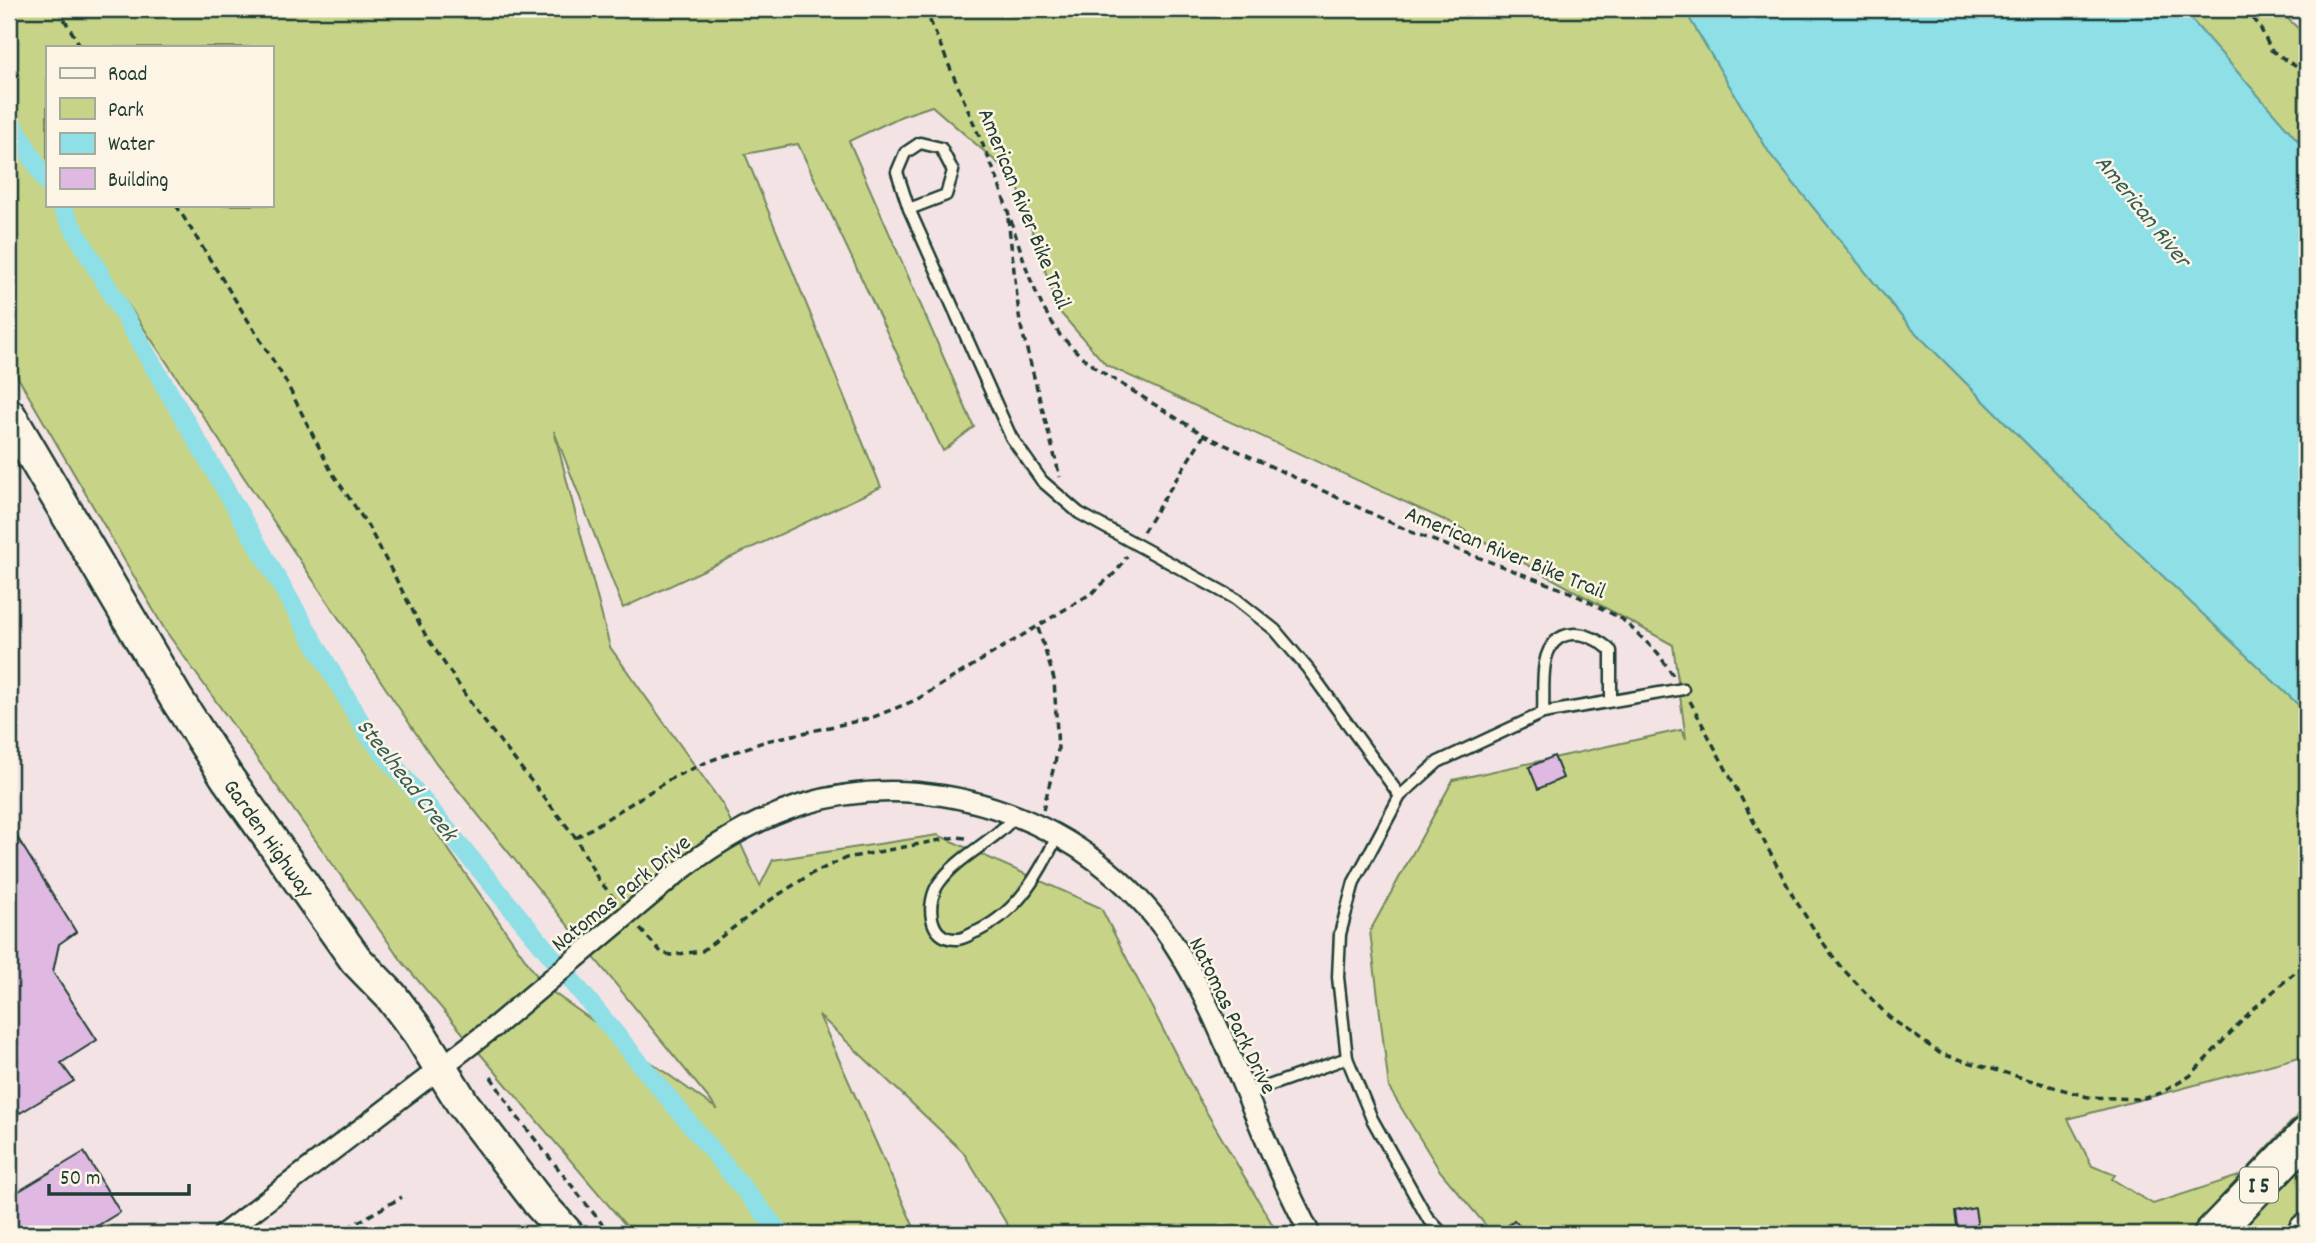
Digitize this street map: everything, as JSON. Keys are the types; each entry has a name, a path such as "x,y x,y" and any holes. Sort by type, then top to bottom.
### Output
{"highway":[{"name":"I 5","path":"2212,1234 2307,1135"}],"main road":[{"name":"Garden Highway","path":"9,415 176,698 228,779 356,960 391,996 463,1104 540,1204 567,1234"}],"street":[{"name":"Natomas Park Drive","path":"223,1234 494,1027 684,866 762,821 802,805 845,795 896,793 951,797 1015,816 1058,834 1100,863 1140,901 1169,937 1220,1033 1310,1234"}],"lane":[{"path":"909,209 946,195 953,171 941,148 920,143 905,153 897,172 909,209 1011,437 1042,481 1079,513 1236,598 1275,630 1308,668 1400,796"},
{"path":"1543,713 1545,664 1549,650 1562,638 1582,632 1598,638 1611,651 1611,700"},
{"path":"1443,1234 1427,1217 1373,1119 1347,1058 1338,977 1340,934 1354,882 1400,796 1438,762 1543,713 1683,689"},
{"path":"1015,816 989,842 963,859 939,883 930,902 933,924 943,936 959,940 985,927 1014,905 1042,867 1058,834"},
{"path":"1246,1094 1347,1058"}],"path":[{"path":"58,9 80,46"},
{"name":"American River Bike Trail","path":"925,9 1007,210 1029,276 1060,335 1097,369 1205,435 1411,532 1572,593 1622,619 1658,653 1683,689 1819,937 1840,966 1889,1017 1941,1054 2088,1097 2141,1099 2161,1093 2190,1076 2253,1009 2307,962"},
{"path":"2245,9 2259,25 2271,50 2307,74"},
{"path":"177,206 284,378 331,471 368,526 426,636 477,712 576,838 598,879 623,909"},
{"path":"1007,210 1020,323 1061,480"},
{"path":"576,838 672,778 709,761 766,741 871,718 916,700 1093,593 1117,571 1205,435"},
{"path":"1038,628 1054,679 1058,750 1039,826"},
{"path":"632,919 662,953 671,955 702,951 772,899 811,874 846,858 957,837 989,842"},
{"path":"491,1077 514,1114 610,1234"},
{"path":"337,1234 402,1197"}],"green space":[{"path":"9,9 1684,9 1770,154 1910,327 2082,499 2307,713 2307,1055 2068,1119 2092,1166 2115,1175 2112,1179 2153,1204 2242,1175 2307,1105 2307,1234 1493,1234 1440,1171 1389,1088 1370,931 1453,780 1681,730 1686,739 1673,645 1453,524 1106,365 1058,310 1015,178 932,106 902,116 849,141 974,427 943,451 798,144 745,154 881,487 623,608 554,431 610,647 723,805 760,886 773,860 938,835 1101,908 1197,1096 1278,1234 1013,1234 963,1152 819,1015 917,1234 633,1234 404,964 165,630 9,362 9,131 46,194 46,206 53,206 367,733 544,986 718,1110 436,763 62,206 273,206 273,46 46,46 46,182 9,126"},
{"path":"2182,9 2278,9 2307,37 2307,151"}],"water":[{"name":"American River","path":"1684,9 2182,9 2307,151 2307,713 2082,499 1910,327 1770,154"}],"building":[{"path":"1554,756 1563,778 1538,789 1529,767"},
{"path":"9,824 76,932 59,944 53,972 97,1040 61,1063 74,1081 20,1113 9,1095"},
{"path":"84,1152 120,1212 84,1234 9,1234 9,1197"},
{"path":"1975,1208 1978,1229 1958,1233 1955,1212"},
{"path":"1514,1220 1528,1234 1502,1234"}],"waterway":[{"name":"Steelhead Creek","path":"9,117 46,181"},
{"name":"Steelhead Creek","path":"61,206 367,733 781,1234"}]}
